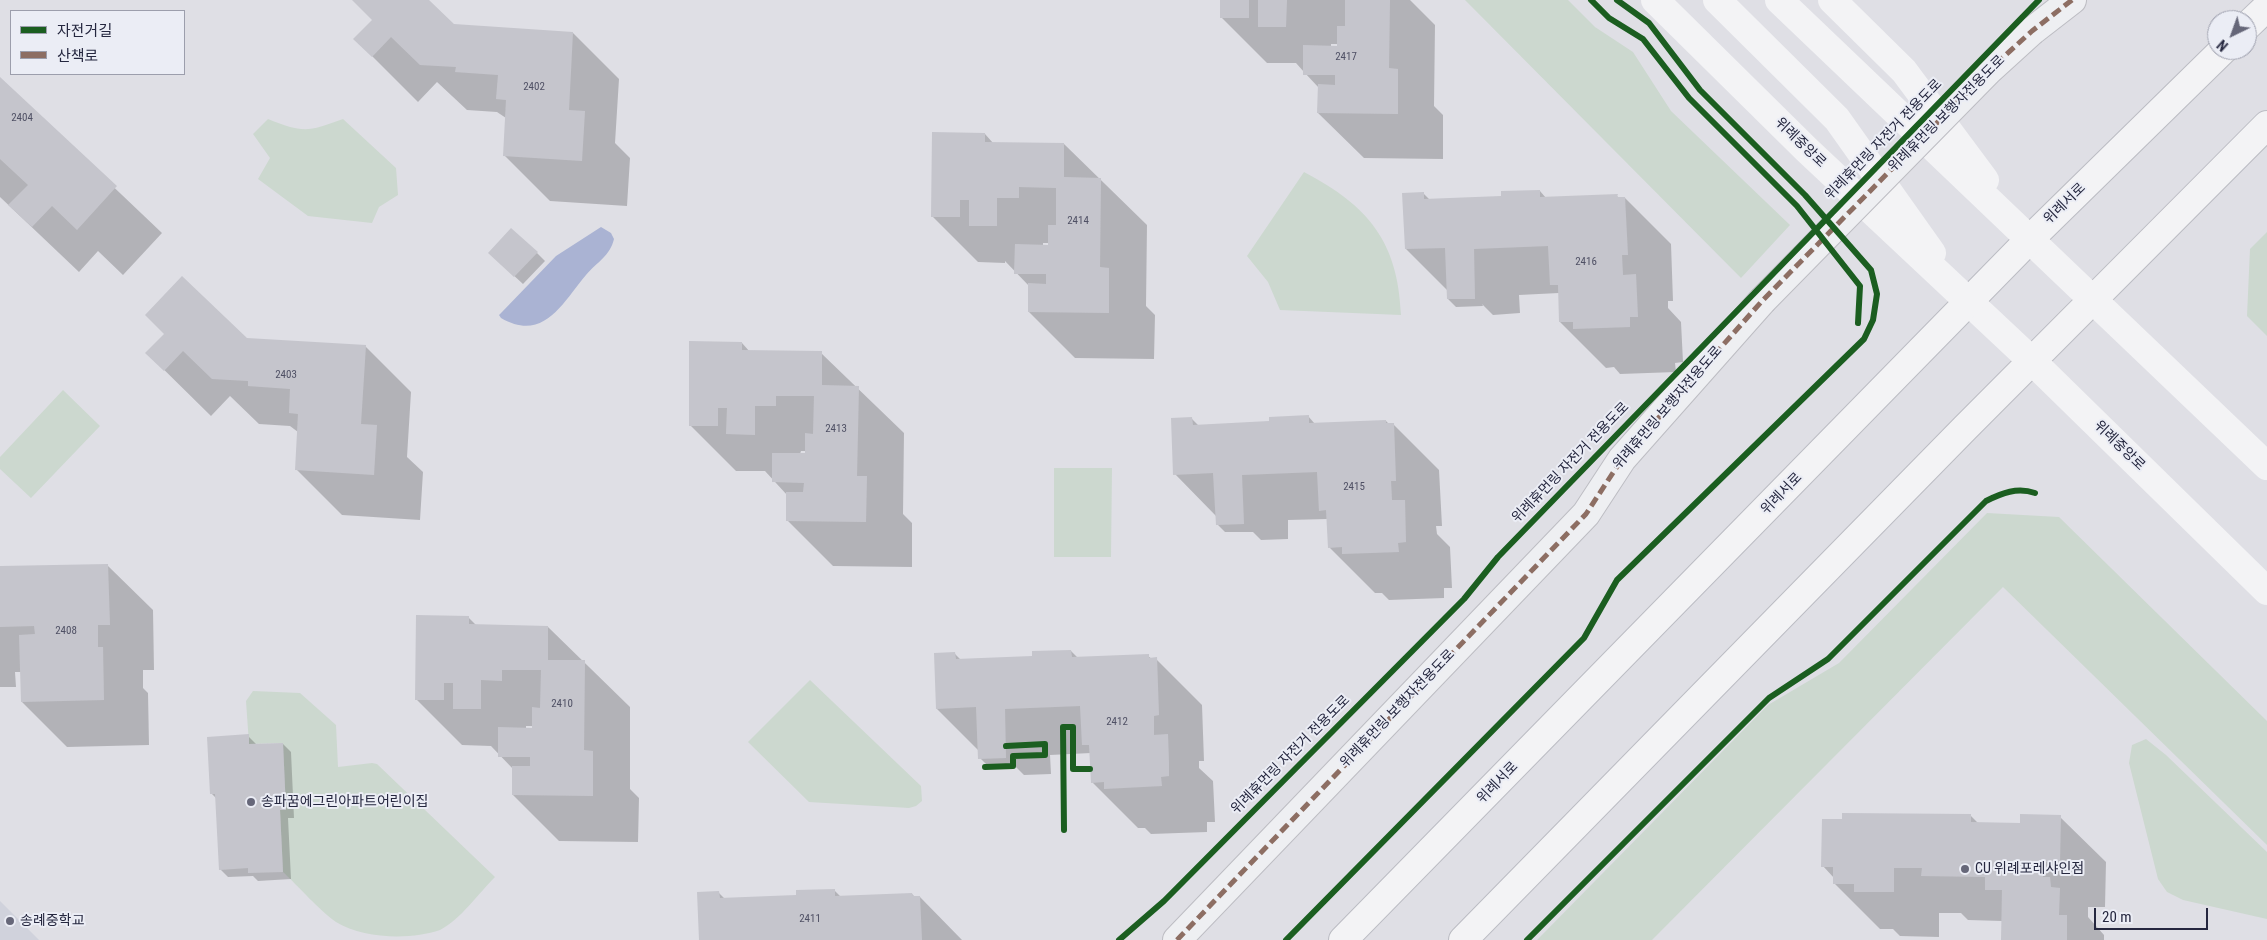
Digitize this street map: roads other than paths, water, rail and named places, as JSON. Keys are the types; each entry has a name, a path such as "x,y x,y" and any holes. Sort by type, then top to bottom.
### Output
{"main road":[{"name":"위례중앙로","path":"1655,0 1800,144 1968,304 2032,361 2267,591"},
{"name":"위례중앙로","path":"1717,0 1837,119 1968,304"},
{"path":"1779,0 2267,466"},
{"path":"1832,0 1904,71 2029,240"},
{"path":"2257,16 2267,7"},
{"name":"위례서로","path":"1343,940 2029,240 2213,60"},
{"path":"1463,940 2032,361 2267,125"}],"street":[{"name":"위례휴먼링 보행자전용도로","path":"1177,940 1586,514 1622,458 1762,301 1988,71 2072,0"}],"water":[{"path":"601,227 611,233 614,239 612,245 603,258 551,316 529,326 516,324 501,318 499,315 556,256"}],"place":[{"name":"송파꿈에그린아파트어린이집","path":"251,802"},
{"name":"CU 위례포레샤인점","path":"1965,869"},
{"name":"송례중학교","path":"10,921"}]}
